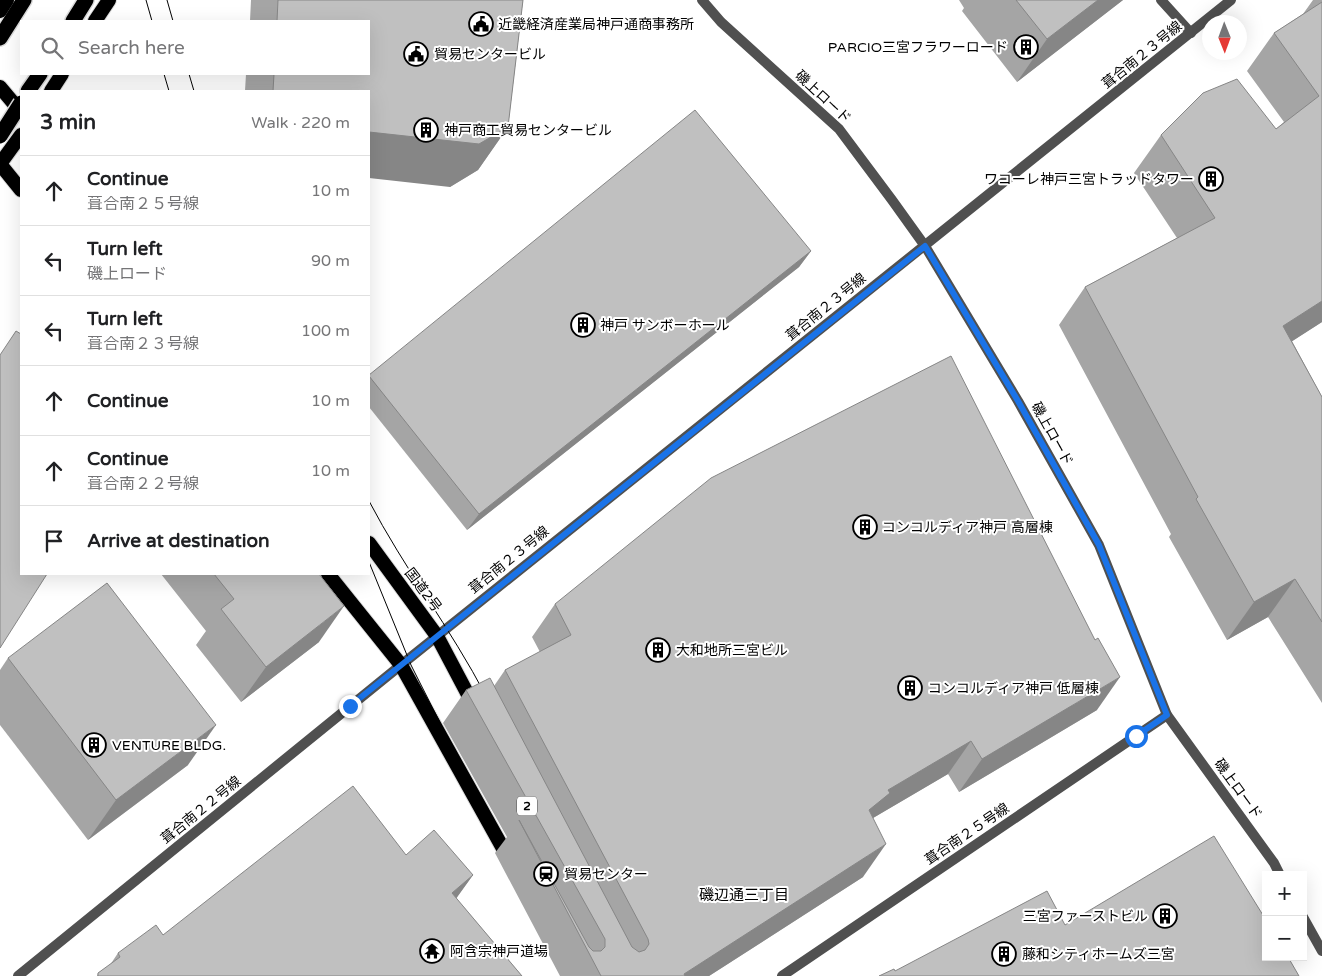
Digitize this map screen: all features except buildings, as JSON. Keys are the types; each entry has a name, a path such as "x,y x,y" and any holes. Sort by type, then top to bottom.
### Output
{"highway":[{"path":"0,11 7,0"},
{"path":"0,38 24,0"},
{"path":"74,20 86,0"},
{"path":"97,20 109,0"},
{"path":"29,90 39,75"},
{"path":"52,90 61,75"},
{"path":"0,87 20,111"},
{"path":"0,136 20,105"},
{"path":"20,136 0,164 20,189"},
{"name":"国道2号","path":"370,544 437,636 479,714"},
{"path":"329,575 401,665 516,872"}],"street":[{"name":"磯上ロード","path":"702,0 721,22 839,129 925,246 1018,401 1099,545 1167,715 1278,871"},
{"path":"1161,0 1191,33"},
{"name":"葺合南２３号線","path":"401,665 1231,0"},
{"name":"葺合南２２号線","path":"18,976 401,665"},
{"name":"葺合南２５号線","path":"782,976 1167,715"},
{"path":"1307,924 1322,951"}],"tram line":[{"path":"146,0 152,20"},
{"path":"167,0 173,20"},
{"path":"164,75 169,90"},
{"path":"189,75 194,90"},
{"path":"370,503 486,696"},
{"path":"370,564 411,665 508,858"}],"place":[{"name":"近畿経済産業局神戸通商事務所","path":"481,24"},
{"name":"PARCIO三宮フラワーロード","path":"1026,47"},
{"name":"貿易センタービル","path":"416,54"},
{"name":"神戸商工貿易センタービル","path":"426,130"},
{"name":"ワコーレ神戸三宮トラッドタワー","path":"1211,179"},
{"name":"神戸 サンボーホール","path":"583,325"},
{"name":"コンコルディア神戸 高層棟","path":"865,527"},
{"name":"大和地所三宮ビル","path":"658,650"},
{"name":"コンコルディア神戸 低層棟","path":"910,688"},
{"name":"VENTURE BLDG.","path":"94,745"},
{"name":"貿易センター","path":"546,874"},
{"name":"三宮ファーストビル","path":"1165,916"},
{"name":"阿含宗神戸道場","path":"432,951"},
{"name":"藤和シティホームズ三宮","path":"1004,954"}],"district":[{"name":"磯辺通三丁目","path":"744,895"}],"route":[{"path":"350,706 925,246 1018,401 1099,545 1167,715 1136,736"}]}
